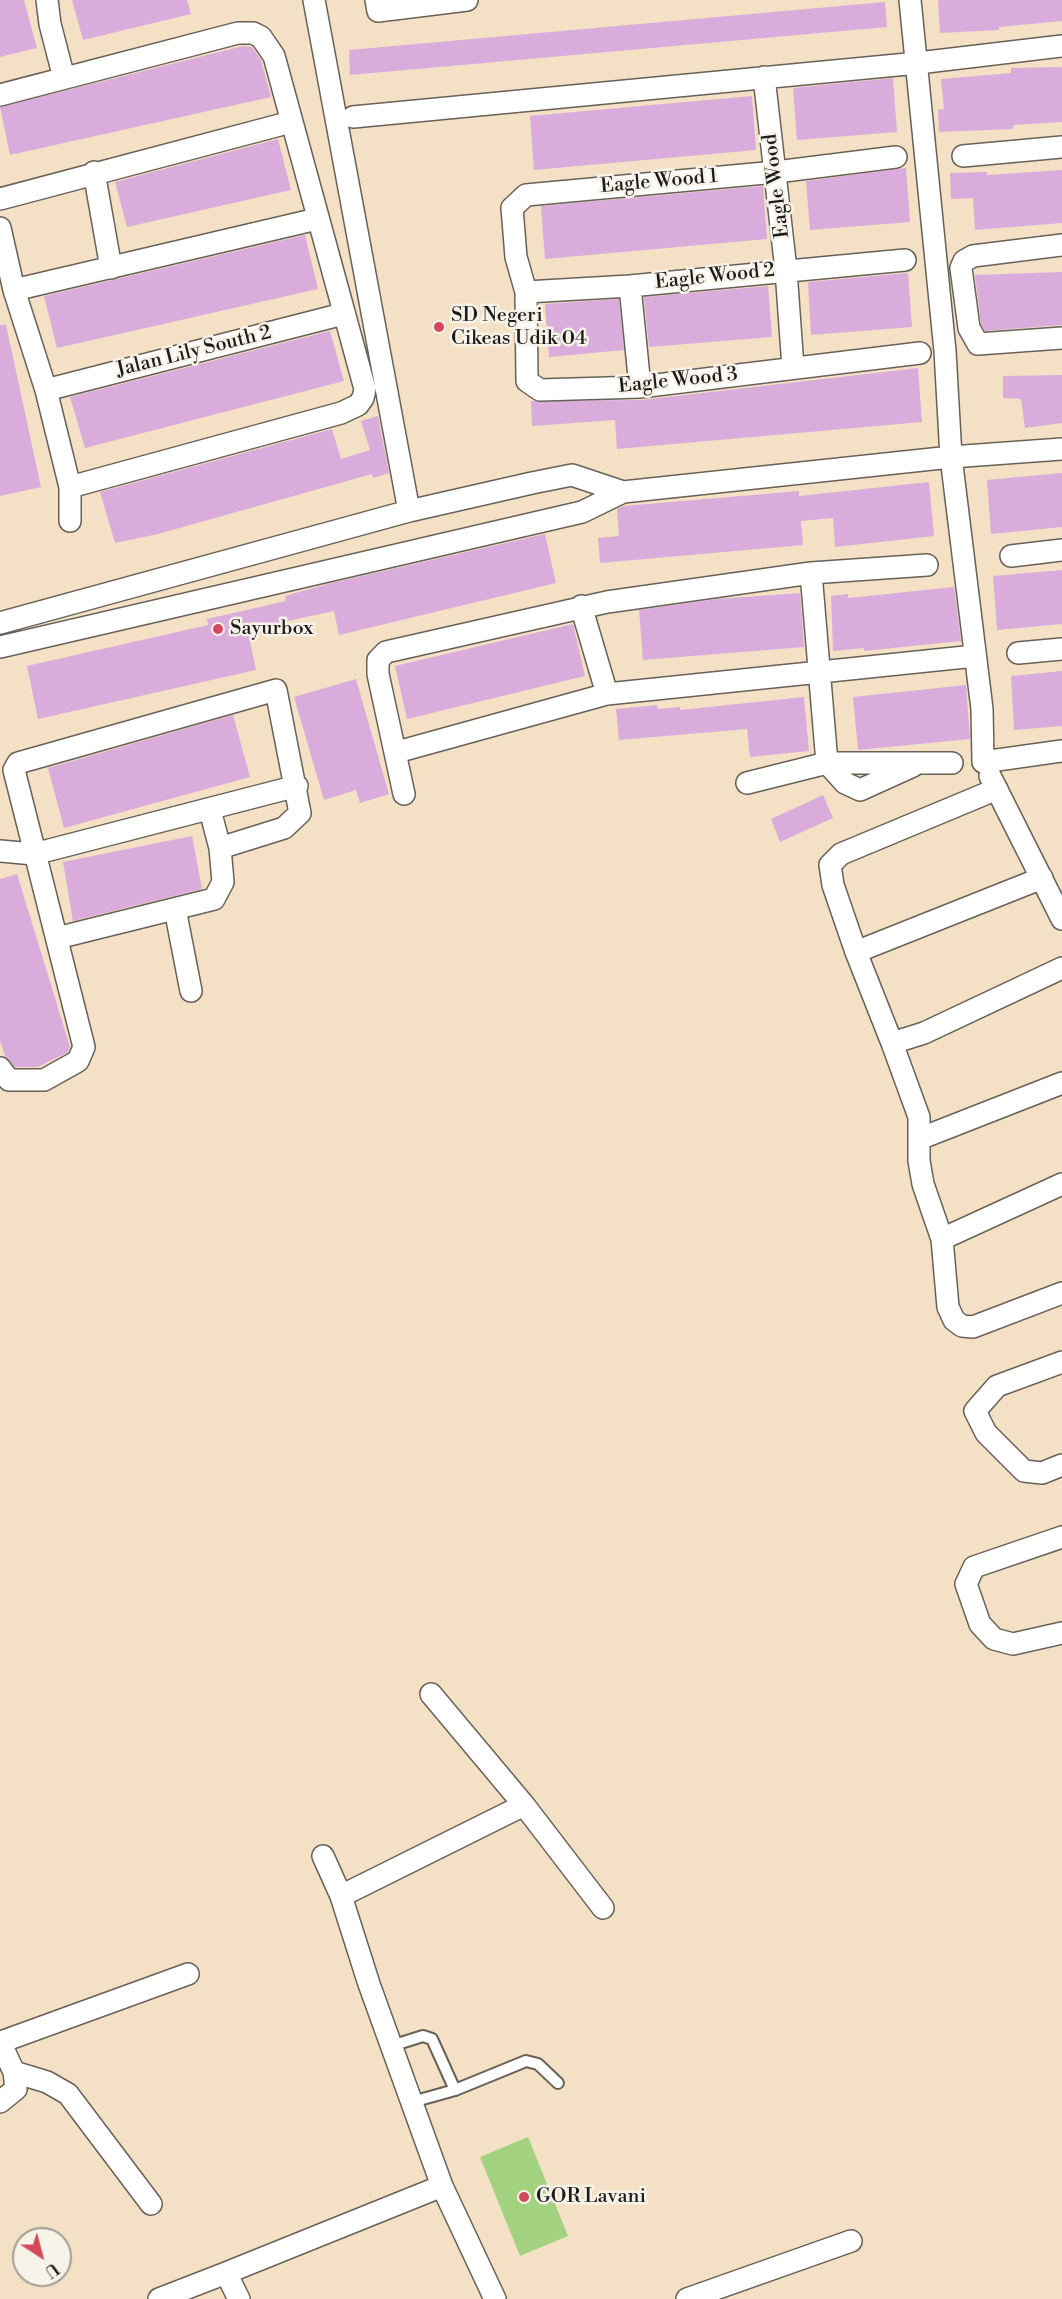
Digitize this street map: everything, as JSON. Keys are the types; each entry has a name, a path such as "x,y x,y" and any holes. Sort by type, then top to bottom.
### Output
{"street":[{"path":"47,0 50,24 64,78"},
{"path":"314,0 409,511"},
{"path":"376,0 378,11 467,0"},
{"path":"910,0 945,351 951,457 982,709 983,762 1062,919"},
{"path":"0,94 238,33 253,33 261,37 274,56 365,389 358,405 341,413 70,487"},
{"path":"353,117 918,63 1062,46"},
{"name":"Eagle Wood","path":"764,77 786,270 793,368"},
{"path":"0,199 94,172 291,122"},
{"path":"963,156 1062,147"},
{"name":"Eagle Wood 1","path":"526,292 516,257 512,208 526,195 776,172 896,157"},
{"path":"94,172 111,267"},
{"path":"14,290 317,219"},
{"path":"1,239 14,290 46,390 70,487 70,521"},
{"path":"1062,245 973,256 964,261 961,268 969,328 978,344 1062,338"},
{"name":"Eagle Wood 2","path":"526,292 630,286 904,260"},
{"path":"630,286 640,387"},
{"name":"Eagle Wood 3","path":"526,292 527,381 532,387 540,390 640,387 920,353"},
{"name":"Jalan Lily South 2","path":"46,390 343,314"},
{"path":"0,647 582,512 623,492 951,457 1062,449"},
{"path":"0,623 409,511 572,475 623,492"},
{"path":"1011,556 1062,550"},
{"path":"404,794 397,752 378,674 378,660 386,652 581,606 811,573 927,565"},
{"path":"811,573 827,763"},
{"path":"581,606 607,694"},
{"path":"1018,653 1062,649"},
{"path":"397,752 607,694 820,674 975,656"},
{"path":"0,1068 9,1080 44,1080 78,1061 83,1042 57,938 12,854 14,770 22,760 276,690 297,786 300,813 291,824 220,848"},
{"path":"983,762 1060,756"},
{"path":"747,783 827,763 952,763"},
{"path":"12,854 210,810 297,786"},
{"path":"997,789 835,857 829,871 856,952 919,1117 919,1161 923,1184 942,1239 945,1287 948,1307 954,1320 968,1327 1062,1293"},
{"path":"57,938 211,901 219,893 224,882 220,848 210,810"},
{"path":"856,952 1042,878"},
{"path":"174,909 191,991"},
{"path":"892,1043 924,1033 1062,968"},
{"path":"919,1139 1062,1083"},
{"path":"942,1239 1062,1184"},
{"path":"1062,1362 997,1386 975,1411 986,1433 1024,1471 1042,1473 1062,1465"},
{"path":"1062,1537 974,1568 966,1584 980,1624 994,1639 1014,1644 1062,1633"},
{"path":"431,1694 524,1806 603,1908"},
{"path":"341,1896 524,1806"},
{"path":"323,1856 341,1896 441,2186 495,2299"},
{"path":"0,2102 16,2089 14,2072 1,2042 188,1974"},
{"path":"14,2072 47,2082 69,2094 152,2205"},
{"path":"159,2299 441,2186"},
{"path":"687,2299 850,2241"},
{"path":"226,2273 239,2299"}],"lane":[{"path":"391,2046 423,2036 432,2039 454,2090"},
{"path":"412,2102 454,2090 526,2061 538,2064 558,2083"}],"green space":[{"name":"GOR Lavani","path":"528,2137 568,2236 520,2256 480,2157"}],"building":[{"path":"0,0 24,0 37,48 0,57"},
{"path":"72,0 187,0 191,14 83,40"},
{"path":"938,0 1062,0 1062,21 999,27 999,30 940,33"},
{"path":"885,2 887,27 350,75 349,50"},
{"path":"243,46 252,47 261,60 271,97 10,155 0,107"},
{"path":"1062,67 1062,122 1013,125 1013,129 939,132 938,110 944,109 941,79 1011,73 1011,68"},
{"path":"893,78 897,132 797,140 793,88"},
{"path":"752,96 756,150 534,170 530,116"},
{"path":"278,139 291,190 127,227 115,182"},
{"path":"906,168 910,222 810,230 806,181"},
{"path":"1062,170 1062,223 975,230 973,198 951,199 950,173 987,172 987,175"},
{"path":"763,186 767,239 545,259 541,206"},
{"path":"305,235 318,289 57,348 44,296"},
{"path":"1062,272 1062,325 985,331 981,324 975,275"},
{"path":"908,273 912,327 811,335 808,282"},
{"path":"768,286 772,337 649,347 644,297"},
{"path":"619,299 624,350 549,357 545,304"},
{"path":"0,325 6,325 41,487 0,496"},
{"path":"330,331 344,381 85,448 70,397"},
{"path":"918,368 922,422 617,449 615,420 532,426 531,401 642,400"},
{"path":"1062,375 1062,423 1025,428 1021,399 1003,398 1003,376"},
{"path":"378,416 389,473 373,478 372,474 158,534 115,543 100,492 332,429 341,459 370,450 361,421"},
{"path":"1062,473 1062,527 991,534 987,480"},
{"path":"929,482 934,536 835,547 833,518 801,521 803,545 600,563 598,538 619,536 617,509 624,506 799,491 799,496"},
{"path":"545,534 556,583 339,635 334,611 288,621 288,626 249,636 256,670 38,719 27,666 208,625 207,619 286,601 285,596 327,584"},
{"path":"1062,570 1062,624 997,630 993,576"},
{"path":"954,587 961,641 864,651 864,648 833,651 831,596 848,594 848,598"},
{"path":"800,593 804,647 643,660 639,610 717,599"},
{"path":"573,624 585,676 407,719 395,666"},
{"path":"1062,671 1062,726 1014,730 1011,676"},
{"path":"356,679 389,794 360,803 356,790 324,800 294,697"},
{"path":"966,685 970,739 858,750 853,697"},
{"path":"804,697 809,751 750,757 747,729 619,740 616,709 657,705 658,709 680,707 680,710"},
{"path":"233,715 250,777 64,828 48,768"},
{"path":"823,795 833,818 780,842 771,819"},
{"path":"192,836 202,889 73,921 63,862"},
{"path":"17,874 70,1047 68,1052 38,1067 15,1067 5,1056 0,1040 0,879"}],"place":[{"name":"SD Negeri Cikeas Udik 04","path":"439,327"},
{"name":"Sayurbox","path":"218,629"},
{"name":"GOR Lavani","path":"524,2197"}]}
